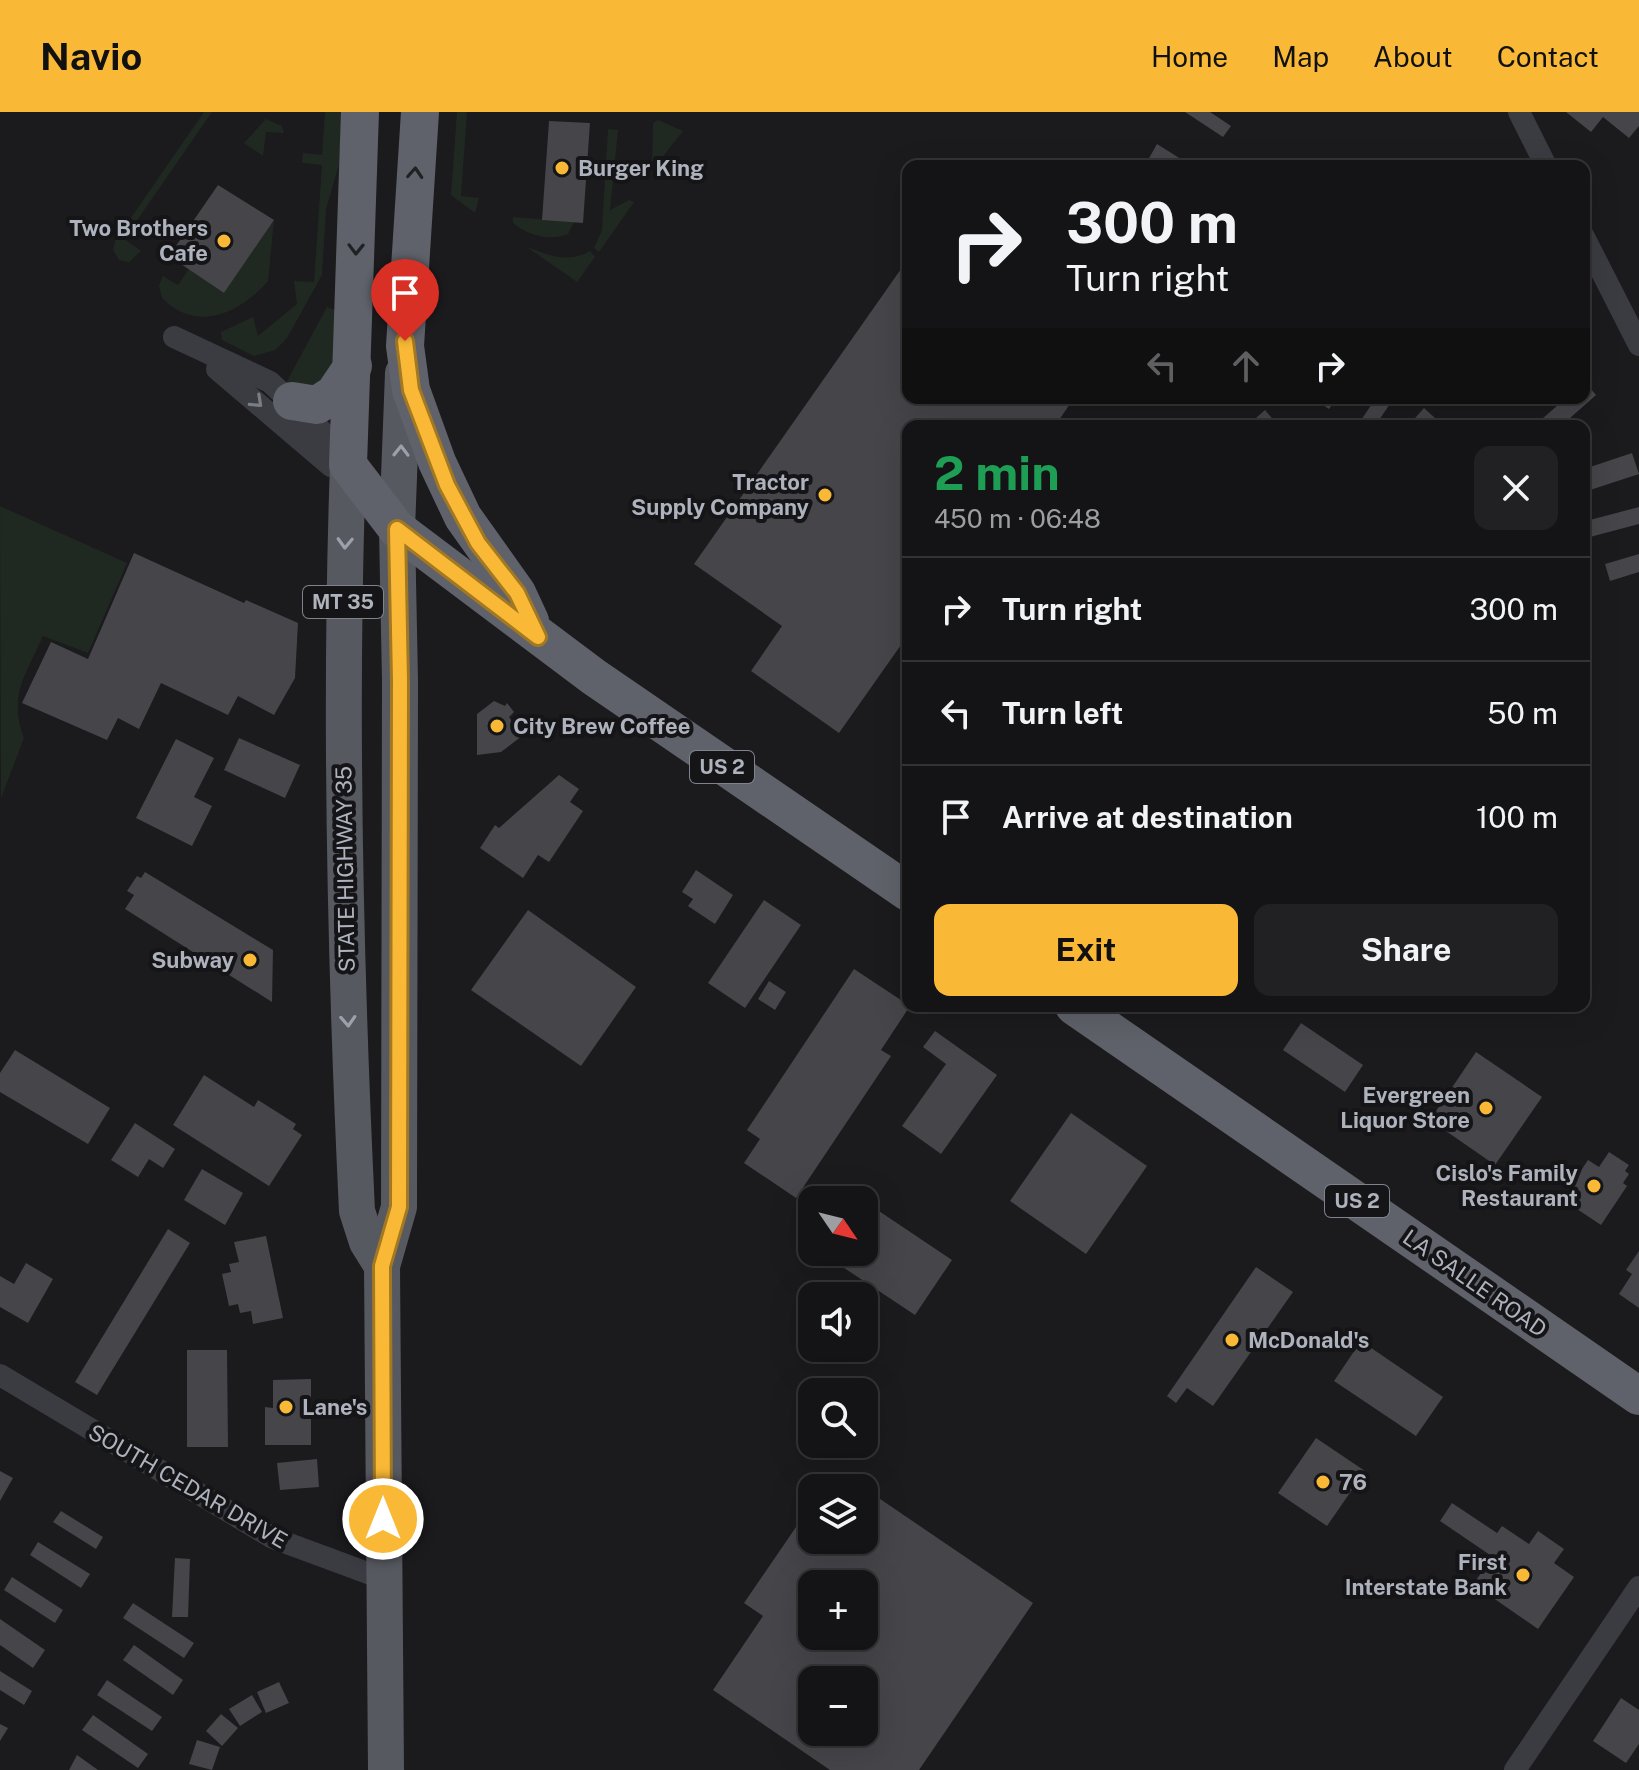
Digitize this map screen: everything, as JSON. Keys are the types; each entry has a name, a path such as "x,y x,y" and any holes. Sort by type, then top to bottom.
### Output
{"highway":[{"path":"348,465 360,112"},
{"name":"US 2","path":"420,112 405,335 411,390 447,485 478,543 517,593 538,637"},
{"path":"292,401 317,405 334,394 353,366"},
{"name":"US 2","path":"348,465 397,529 538,637 902,888"},
{"name":"LA SALLE ROAD","path":"1083,1012 1639,1396"}],"main road":[{"name":"MT 35","path":"397,529 405,335"},
{"name":"STATE HIGHWAY 35","path":"348,465 343,611 344,943 357,1211 367,1242 382,1266"},
{"name":"STATE HIGHWAY 35","path":"386,1770 382,1266 399,1207 400,681 397,529"}],"street":[{"path":"1519,112 1543,160"},
{"path":"1590,249 1639,345"},
{"path":"174,337 270,382 332,441 348,465 331,466 241,387 174,337"},
{"name":"SOUTH CEDAR DRIVE","path":"0,1375 273,1538 384,1579"},
{"path":"1515,1770 1639,1587"}],"shaded area":[{"path":"204,112 212,112 124,239 141,251 129,262 119,260 113,250 115,241"},
{"path":"325,112 342,112 339,165 326,209 322,275 287,338 275,350 254,356 222,340 221,332 253,317 258,336 297,304 294,281 314,282 322,165 302,163 303,153 322,155"},
{"path":"457,112 467,112 461,196 479,198 475,213 451,195"},
{"path":"266,119 282,126 284,133 266,132 263,156 244,143"},
{"path":"658,120 683,131 652,170 653,123"},
{"path":"608,129 618,130 610,210 629,200 634,202 599,252 594,248 602,230"},
{"path":"513,217 574,222 568,234 546,237 519,227 513,223"},
{"path":"274,220 268,281 257,293 231,310 203,317 175,309 162,298 159,285 163,276 178,285 189,269 224,293"},
{"path":"527,247 558,257 574,257 590,251 595,257 577,282"},
{"path":"327,307 335,310 334,369 306,393 286,383"},
{"path":"0,506 127,563 88,653 43,636 18,697 24,738 1,798"}],"building":[{"path":"1185,112 1210,112 1231,126 1223,137"},
{"path":"1566,112 1639,112 1639,126 1629,138 1603,117 1591,132"},
{"path":"549,121 590,123 583,223 542,220"},
{"path":"1157,144 1182,160 1148,160"},
{"path":"218,185 274,220 224,293 169,256"},
{"name":"Tractor Supply Company","path":"902,268 902,404 1070,404 1059,420 902,420 902,644 839,733 751,671 782,626 694,564"},
{"path":"1372,404 1390,404 1379,420 1361,420"},
{"path":"1559,404 1586,404 1568,420 1541,420"},
{"path":"1424,408 1436,419 1435,420 1413,420"},
{"path":"1265,410 1274,420 1254,420"},
{"path":"1632,453 1639,474 1590,490 1590,467"},
{"path":"1639,507 1639,524 1590,537 1590,520"},
{"path":"134,553 244,603 246,600 298,623 295,678 274,715 238,696 228,715 161,683 139,729 118,718 107,740 22,703 51,642 88,659"},
{"path":"1639,554 1639,572 1610,581 1605,564"},
{"path":"494,701 505,706 507,703 514,712 509,717 522,736 501,752 477,755 477,714"},
{"path":"239,738 300,765 285,798 224,770"},
{"path":"176,739 214,758 194,797 212,806 192,846 136,818"},
{"path":"559,775 579,789 570,802 583,811 549,862 538,855 523,878 480,848 495,825 499,828"},
{"path":"696,870 733,895 715,924 688,906 693,899 682,892"},
{"path":"145,872 273,950 272,1002 125,909 134,895 127,891 137,876 141,878"},
{"path":"764,900 801,925 745,1008 708,983"},
{"path":"528,910 636,987 581,1066 471,990"},
{"path":"854,969 902,1001 902,1012 906,1012 881,1050 891,1056 804,1186 798,1186 796,1198 744,1163 760,1139 747,1130"},
{"path":"769,981 786,992 775,1010 758,999"},
{"path":"1301,1023 1363,1065 1345,1092 1283,1050"},
{"path":"935,1031 997,1075 941,1154 902,1126 946,1064 923,1047"},
{"path":"15,1050 110,1108 88,1144 0,1092 0,1073"},
{"name":"Evergreen Liquor Store","path":"1476,1052 1542,1097 1495,1165 1430,1120"},
{"path":"204,1075 254,1107 258,1100 296,1124 293,1129 302,1135 269,1186 173,1125"},
{"path":"1071,1113 1147,1166 1086,1254 1010,1201"},
{"path":"135,1123 175,1149 163,1168 149,1159 138,1177 111,1160"},
{"path":"1609,1152 1629,1165 1625,1171 1629,1174 1623,1183 1627,1186 1601,1225 1562,1199 1588,1160 1599,1167"},
{"path":"202,1169 243,1193 225,1225 184,1200"},
{"path":"878,1210 952,1260 915,1315 878,1290 878,1282 865,1282 841,1266 878,1266"},
{"path":"168,1229 190,1243 97,1395 75,1382"},
{"path":"266,1236 283,1318 253,1324 251,1311 240,1313 238,1304 229,1306 222,1274 231,1272 229,1264 239,1262 234,1242"},
{"path":"1639,1251 1639,1308 1619,1294 1632,1274 1626,1270"},
{"path":"26,1263 53,1279 28,1323 0,1307 0,1276 14,1284"},
{"name":"McDonald's","path":"1256,1267 1293,1292 1213,1406 1187,1388 1176,1403 1167,1396"},
{"path":"1361,1341 1443,1397 1416,1436 1334,1381"},
{"path":"187,1350 227,1350 228,1447 187,1447"},
{"path":"311,1379 311,1445 265,1445 265,1407 273,1408 273,1380"},
{"path":"1316,1438 1365,1471 1327,1526 1278,1493"},
{"path":"317,1459 319,1487 280,1490 277,1463"},
{"path":"0,1471 13,1478 0,1501"},
{"path":"878,1498 1033,1603 919,1770 830,1770 713,1690 763,1616 744,1603 796,1527 798,1554 878,1554"},
{"path":"1452,1503 1497,1533 1502,1526 1529,1544 1538,1531 1564,1549 1554,1563 1574,1577 1538,1629 1473,1584 1493,1557 1440,1521"},
{"path":"61,1511 103,1537 96,1549 53,1522"},
{"path":"38,1542 90,1574 81,1588 30,1555"},
{"path":"175,1558 190,1559 188,1617 172,1617"},
{"path":"12,1577 63,1610 55,1623 4,1590"},
{"path":"133,1603 194,1643 184,1658 123,1618"},
{"path":"0,1619 45,1650 33,1668 0,1645"},
{"path":"134,1645 183,1680 173,1695 123,1660"},
{"path":"0,1671 32,1691 24,1705 0,1690"},
{"path":"107,1680 162,1717 152,1731 97,1695"},
{"path":"279,1682 289,1703 266,1713 257,1692"},
{"path":"252,1695 262,1712 240,1726 229,1709"},
{"path":"1621,1698 1639,1710 1639,1744 1626,1763 1593,1741"},
{"path":"221,1714 238,1728 222,1746 206,1731"},
{"path":"93,1715 148,1754 138,1768 82,1730"},
{"path":"0,1724 8,1728 0,1741"},
{"path":"197,1740 220,1747 212,1770 189,1764"},
{"path":"77,1755 98,1770 69,1770"}],"place":[{"name":"Burger King","path":"562,168"},
{"name":"Two Brothers Cafe","path":"224,241"},
{"name":"Tractor Supply Company","path":"825,495"},
{"name":"City Brew Coffee","path":"497,726"},
{"name":"Subway","path":"250,960"},
{"name":"Evergreen Liquor Store","path":"1486,1108"},
{"name":"Cislo's Family Restaurant","path":"1594,1186"},
{"name":"McDonald's","path":"1232,1340"},
{"name":"Lane's","path":"286,1407"},
{"name":"76","path":"1323,1482"},
{"name":"First Interstate Bank","path":"1523,1575"}],"route":[{"path":"383,1519 382,1266 399,1207 400,681 397,529 538,637 517,593 478,543 447,485 411,390 405,341"}]}
